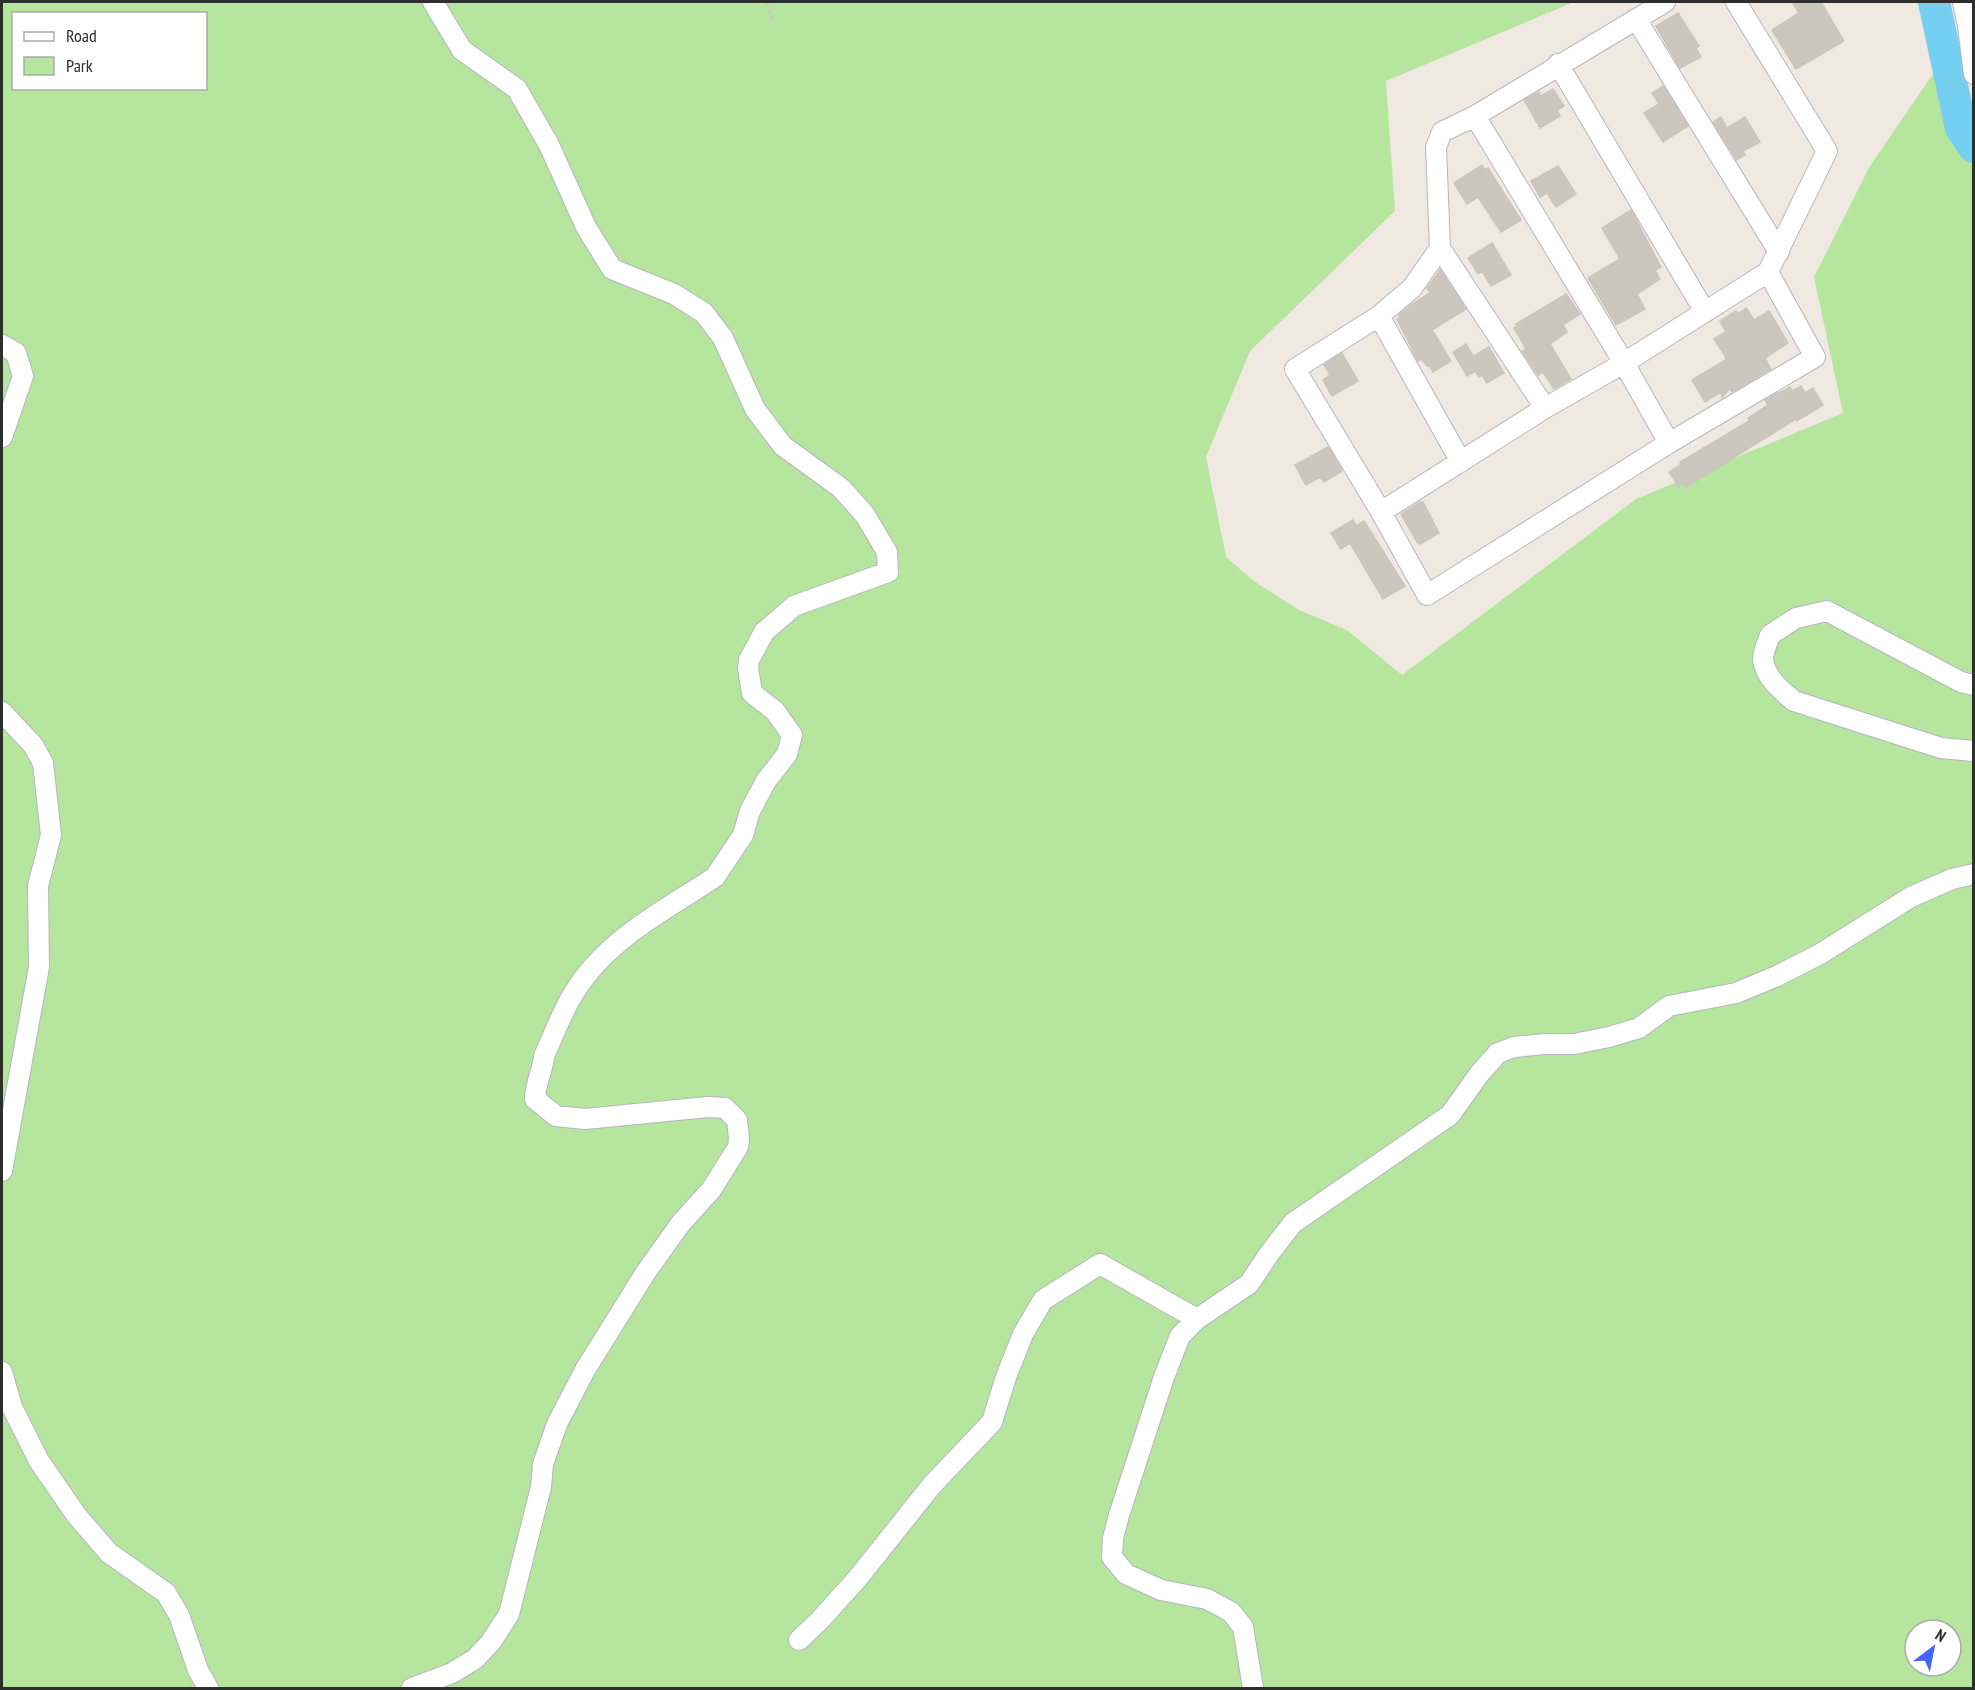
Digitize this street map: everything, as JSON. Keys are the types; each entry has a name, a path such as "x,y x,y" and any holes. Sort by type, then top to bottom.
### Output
{"street":[{"path":"412,1689 452,1672 475,1659 491,1642 509,1614 541,1488 543,1464 557,1424 585,1370 646,1272 681,1223 711,1190 738,1147 737,1120 725,1108 708,1107 585,1119 556,1116 535,1099 535,1087 544,1063 544,1056 583,978 614,945 715,877 743,836 750,811 766,780 786,754 792,735 775,711 752,693 749,660 764,632 794,606 888,572 887,552 865,515 841,488 783,446 755,409 723,338 704,313 674,294 612,269 586,227 549,145 518,88 462,50 433,2"},
{"path":"1545,408 1440,248 1436,147 1442,132 1474,116 1665,2"},
{"path":"1381,512 1545,408 1624,363 1768,272 1827,151 1736,2"},
{"path":"1963,2 1974,74"},
{"path":"1636,19 1779,252"},
{"path":"1558,64 1705,312"},
{"path":"1474,116 1670,443"},
{"path":"1440,248 1412,288 1379,316 1296,369 1381,512 1427,595 1670,443 1815,357 1768,272"},
{"path":"1379,316 1461,462"},
{"path":"2,345 16,353 23,375 2,437"},
{"path":"1974,685 1945,674 1873,633 1827,611 1796,618 1770,635 1763,658 1775,686 1794,701 1941,748 1974,752"},
{"path":"2,712 33,745 43,763 51,835 38,886 39,967 2,1171"},
{"path":"1253,1689 1243,1627 1231,1612 1207,1599 1161,1590 1134,1578 1126,1574 1112,1557 1113,1538 1164,1377 1180,1336 1197,1319 1249,1284 1293,1223 1450,1115 1498,1053 1514,1047 1574,1044 1609,1037 1639,1028 1669,1006 1736,993 1777,976 1820,954 1911,897 1952,879 1974,874"},
{"path":"799,1640 857,1579 932,1485 992,1422 1023,1334 1043,1300 1100,1264 1197,1319"},
{"path":"2,1372 12,1407 39,1461 77,1516 109,1554 166,1593 179,1615 198,1670 208,1689"}],"path":[{"path":"766,2 774,24"}],"green space":[{"path":"2,2 1574,2 1386,81 1395,211 1250,351 1206,457 1226,557 1255,582 1299,610 1347,630 1402,675 1636,499 1843,413 1814,277 1870,166 1933,74 1974,170 1973,1688 2,1688"}],"building":[{"path":"1792,2 1821,2 1844,41 1796,69 1772,30 1799,13"},
{"path":"1678,13 1699,46 1696,48 1701,57 1680,68 1656,26"},
{"path":"1663,86 1688,126 1663,142 1644,113 1659,104 1652,93"},
{"path":"1553,89 1564,106 1557,110 1560,116 1540,128 1524,100 1539,92 1541,96"},
{"path":"1721,117 1727,128 1745,117 1760,142 1743,151 1745,155 1737,160 1713,122"},
{"path":"1482,165 1485,170 1488,168 1521,220 1501,232 1478,197 1467,204 1454,183"},
{"path":"1558,166 1576,194 1556,207 1547,193 1540,197 1531,181"},
{"path":"1631,210 1661,267 1655,270 1660,279 1637,294 1645,309 1616,325 1588,278 1620,259 1602,228"},
{"path":"1492,243 1511,275 1491,286 1482,271 1478,274 1468,258"},
{"path":"1440,270 1466,309 1432,330 1451,361 1433,372 1422,359 1418,361 1397,319 1412,304 1430,293 1427,288"},
{"path":"1566,294 1580,314 1563,325 1567,332 1550,344 1571,379 1554,389 1543,372 1538,375 1522,351 1526,349 1514,328 1516,324"},
{"path":"1746,308 1754,320 1769,311 1788,343 1765,358 1771,369 1732,392 1730,388 1722,398 1721,392 1705,402 1692,380 1727,359 1714,339 1726,332 1720,321"},
{"path":"1466,344 1473,356 1489,347 1504,373 1487,383 1482,375 1479,377 1475,371 1467,376 1453,352"},
{"path":"1342,353 1358,381 1332,396 1323,380 1330,375 1324,365"},
{"path":"1801,386 1805,393 1813,388 1823,405 1797,421 1796,419 1685,488 1683,484 1679,487 1669,472 1681,464 1680,462 1749,421 1748,418 1768,405 1765,400 1790,387 1792,391"},
{"path":"1328,447 1342,471 1324,482 1320,477 1306,485 1295,465"},
{"path":"1423,502 1439,533 1420,544 1401,514"},
{"path":"1353,520 1356,526 1364,521 1405,586 1383,599 1350,543 1341,549 1331,533"}],"waterway":[{"path":"1934,2 1961,128 1974,147"}]}
